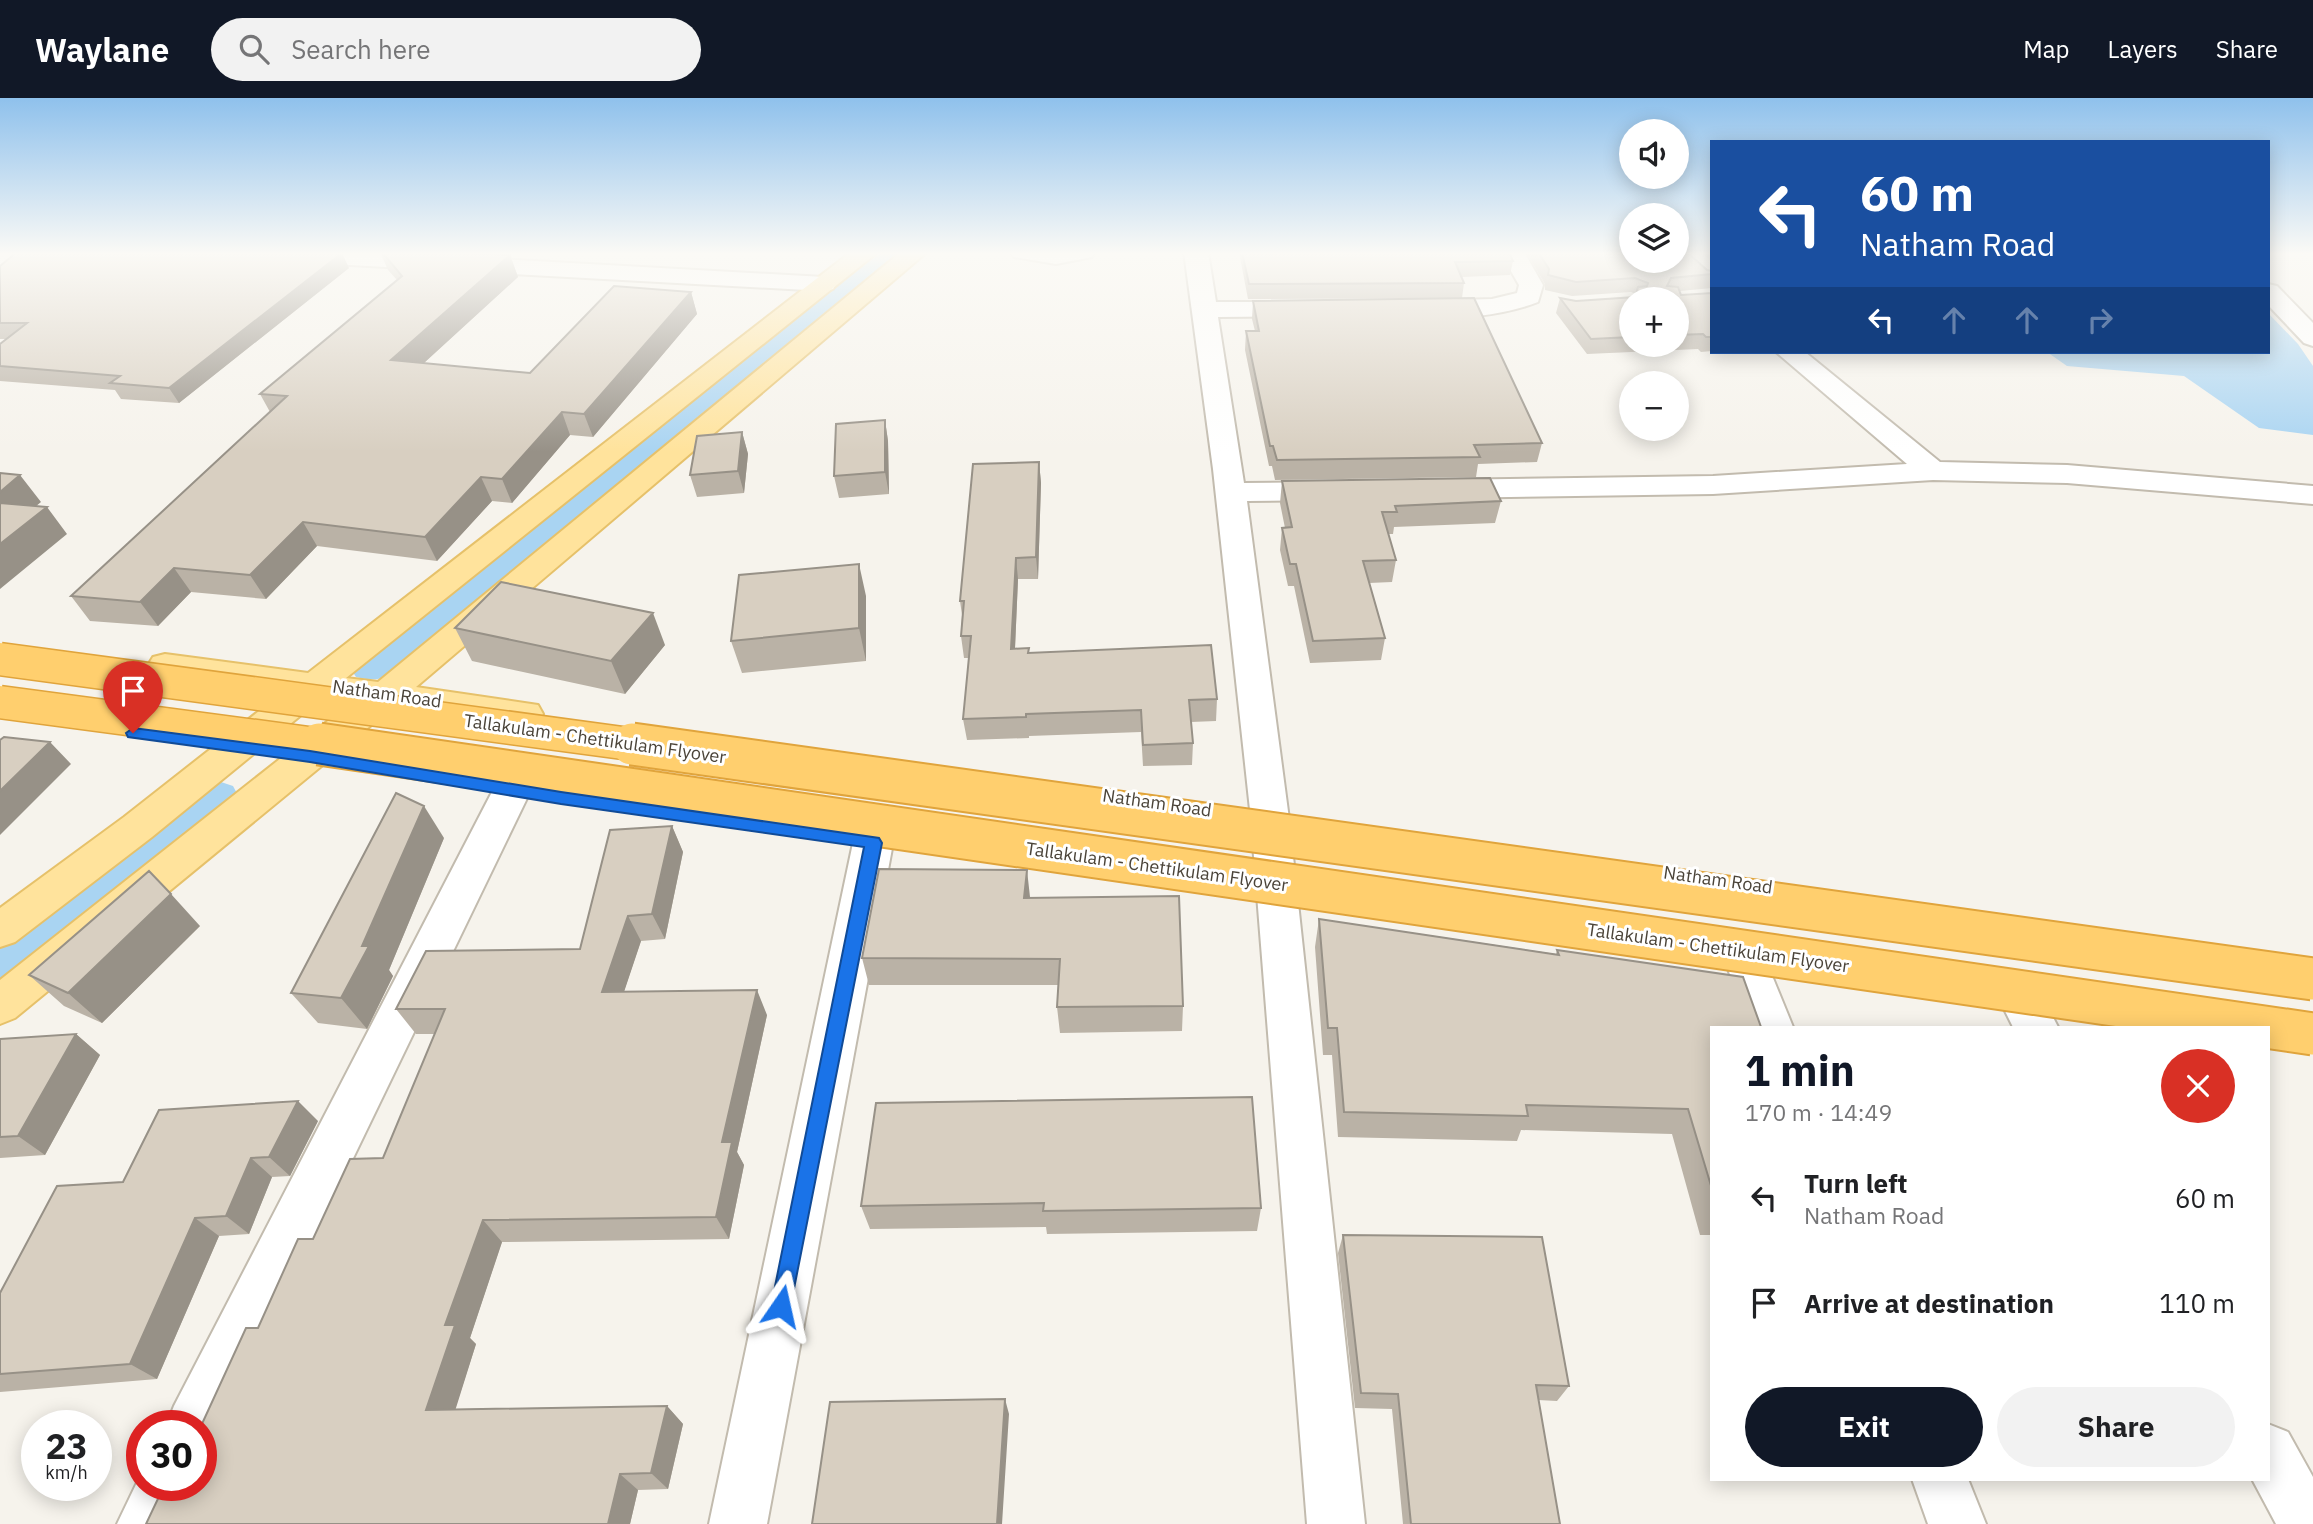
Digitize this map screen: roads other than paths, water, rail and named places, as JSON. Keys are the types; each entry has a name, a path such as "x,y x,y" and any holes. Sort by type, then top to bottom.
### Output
{"highway":[{"name":"Tallakulam - Chettikulam Flyover","path":"0,659 285,695 2313,979"},
{"name":"Tallakulam - Chettikulam Flyover","path":"0,702 248,734 2258,1026"},
{"name":"Tallakulam - Chettikulam Flyover","path":"2270,1028 2313,1034"}],"main road":[{"path":"0,930 58,889 780,319"},
{"path":"0,1005 386,694 834,319"},
{"name":"Natham Road","path":"0,645 316,684 1270,820 2313,962"},
{"path":"0,716 310,756 512,790 1749,969 2031,1018 2138,1026"},
{"path":"2270,1044 2313,1051"}],"street":[{"path":"1204,319 1230,492 1270,820 1336,1524"},
{"path":"2294,319 2313,338"},
{"path":"1791,354 1933,471"},
{"path":"1409,489 1713,485 1933,471 2067,474 2313,495"},
{"path":"1230,492 1354,490"},
{"path":"202,1410 512,790"},
{"path":"738,1524 873,843"},
{"path":"1749,969 1771,1026"},
{"path":"2270,1456 2307,1524"},
{"path":"1941,1481 1957,1524"},
{"path":"146,1524 158,1501"}],"water":[{"path":"2270,319 2273,319 2298,344 2313,366 2313,435 2259,428 2184,376 2067,366 2050,354 2270,354"}],"waterway":[{"path":"372,666 409,647 605,480 815,319"},
{"path":"0,967 215,799"}]}
